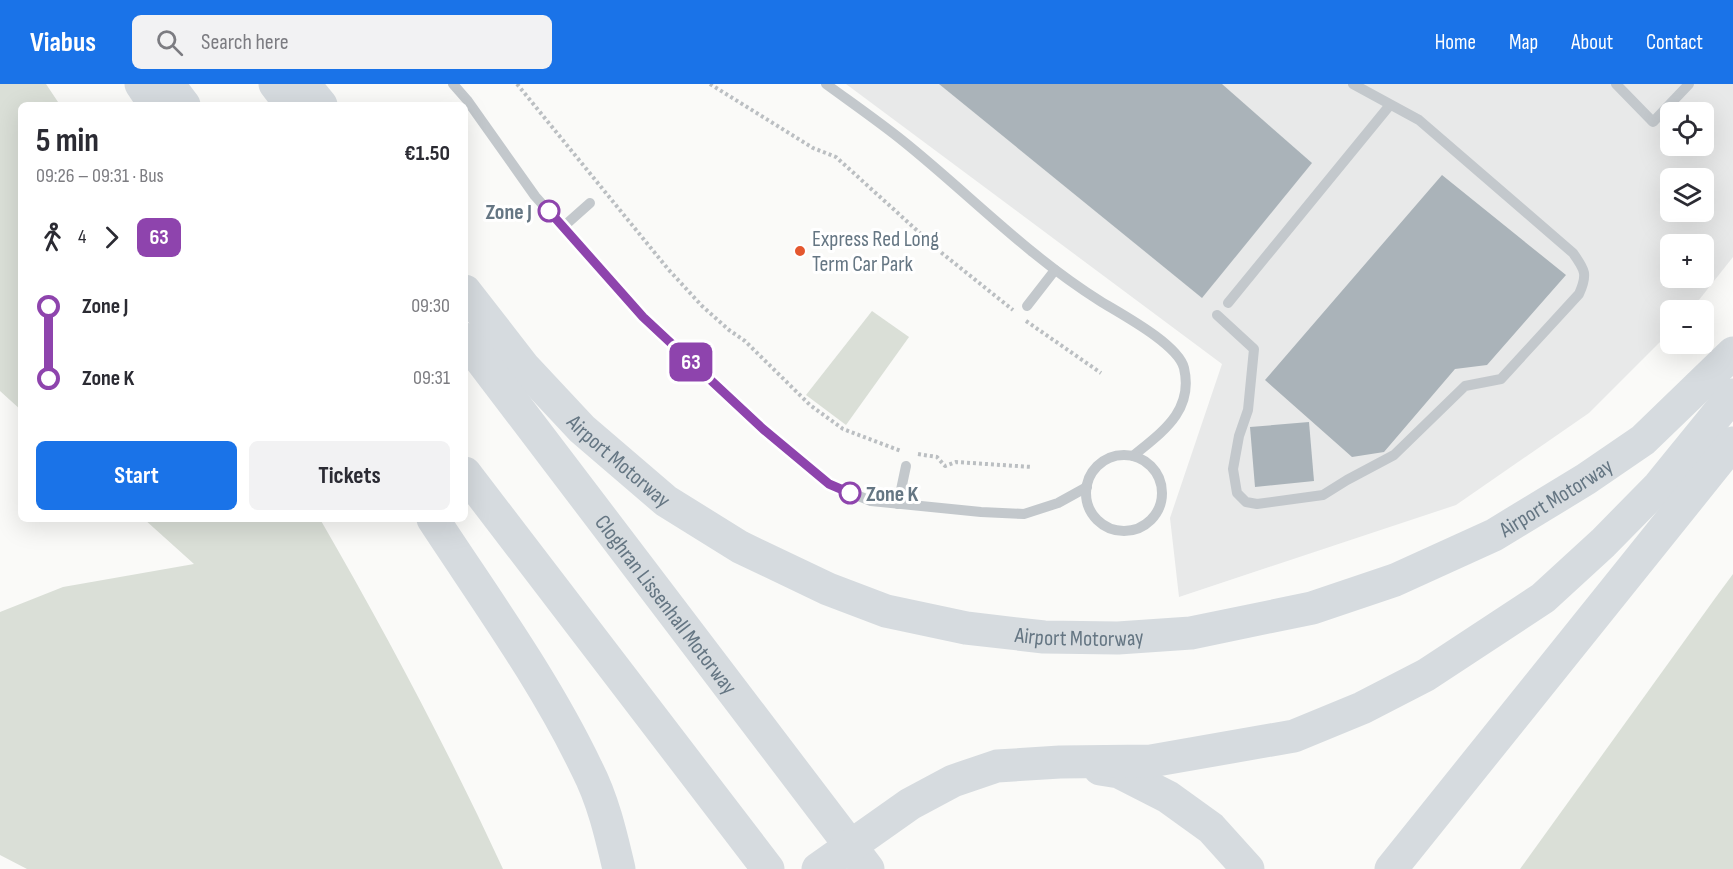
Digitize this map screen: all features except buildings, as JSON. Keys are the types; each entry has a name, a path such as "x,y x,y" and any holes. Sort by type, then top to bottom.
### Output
{"highway":[{"path":"141,84 153,102"},
{"path":"168,84 182,102"},
{"path":"276,84 289,102"},
{"path":"304,84 319,102"},
{"name":"Airport Motorway","path":"468,295 524,367 582,429 666,501 740,547 828,589 886,611 966,628 1044,637 1118,638 1191,633 1312,608 1395,580 1494,535 1596,472 1643,440 1733,353"},
{"name":"Cloghran Lissenhall Motorway","path":"468,343 868,869"},
{"path":"818,869 910,804 953,781 997,766 1060,762 1151,761 1294,735 1362,708 1426,675 1543,598 1603,543 1659,486 1733,394"},
{"path":"1390,869 1733,443"},
{"path":"468,477 768,869"},
{"path":"435,522 561,719 592,781 608,822 619,869"},
{"path":"1060,762 1119,772 1168,797 1211,828 1248,869"}],"lane":[{"path":"453,84 467,100 535,196 643,317 763,429 829,484 871,501 1024,514 1058,503 1086,487"},
{"path":"826,84 903,140 1019,242 1070,282 1170,346 1184,366 1185,393 1178,415 1133,456"},
{"path":"1217,315 1254,349 1248,410 1239,436 1233,469 1237,493 1246,502 1257,504 1323,495 1394,455 1465,386 1502,379 1579,294 1585,280 1582,266 1573,253 1419,120 1353,84"},
{"path":"1616,84 1653,122 1689,84"},
{"path":"1228,303 1390,105"},
{"path":"562,227 590,203"},
{"path":"1027,306 1055,270"},
{"path":"1120,455 1133,456 1154,469 1160,480 1161,505 1146,525 1128,531 1109,528 1099,522 1091,512 1086,500 1086,487 1090,476 1103,462 1120,455"},
{"path":"898,504 906,466"}],"path":[{"path":"517,84 668,269 702,306 745,341 810,405 843,429 906,453"},
{"path":"710,84 813,148 836,157 960,268 1035,327 1101,373"},
{"path":"915,454 937,456 945,466 956,462 1032,467"}],"shaded area":[{"path":"0,84 46,84 58,102 18,102 18,407 0,391"},
{"path":"846,84 1733,84 1733,257 1714,281 1714,234 1660,234 1660,288 1708,288 1699,300 1660,300 1660,342 1589,413 1456,505 1179,597 1170,518 1222,364"},
{"path":"872,311 909,337 846,425 806,395"},
{"path":"147,522 322,522 416,692 503,869 27,869 0,855 0,612 63,587 194,564"},
{"path":"1733,574 1733,869 1520,869 1716,597"}],"bus line":[{"name":"63","path":"549,211 643,317 763,429 829,484 850,493"}],"place":[{"name":"Zone J","path":"549,211"},
{"name":"Express Red Long Term Car Park","path":"800,251"},
{"name":"Zone K","path":"850,493"}]}
